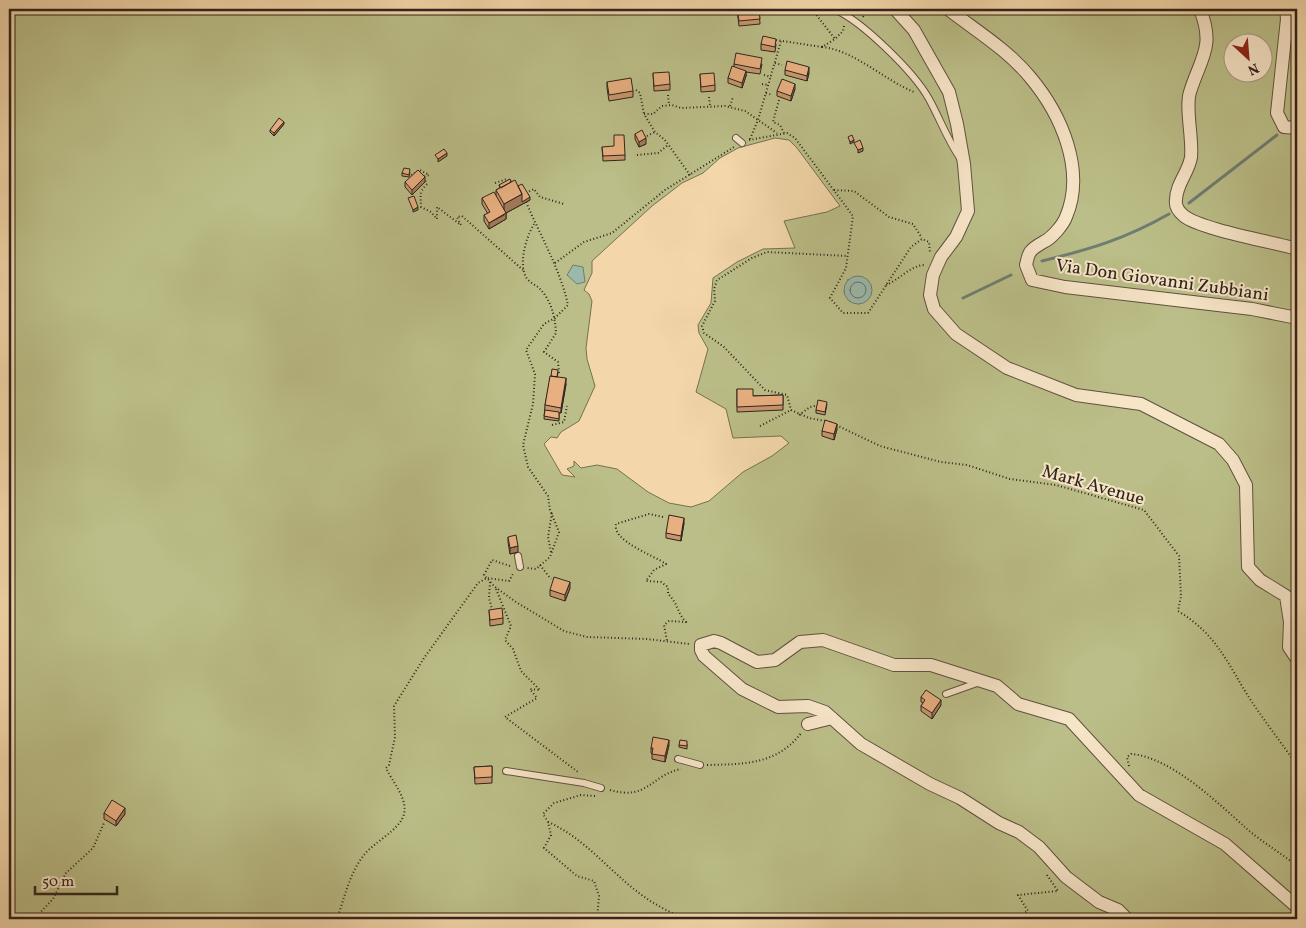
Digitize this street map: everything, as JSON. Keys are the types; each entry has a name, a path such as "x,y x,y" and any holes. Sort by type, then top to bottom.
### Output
{"street":[{"path":"895,9 914,30 948,92 957,124 964,164 968,211 956,237 941,257 933,275 930,295 934,309 956,334 1007,368 1076,394 1141,404 1219,444 1233,460 1246,485 1248,567 1260,580 1286,596 1290,622 1289,647 1297,659"},
{"name":"Via Don Giovanni Zubbiani","path":"948,9 1007,55 1030,77 1047,101 1062,131 1074,164 1074,190 1066,218 1050,238 1030,251 1026,265 1032,280 1066,288 1252,309 1297,318"},
{"path":"1200,9 1207,27 1207,43 1189,95 1191,159 1180,182 1176,206 1185,217 1204,224 1297,248"},
{"path":"1286,9 1287,19 1277,113 1284,127 1297,128"},
{"path":"1127,919 1118,910 1099,902 1066,876 1039,847 1019,832 999,824 960,798 930,784 861,744 825,712 808,706 778,707 742,690 704,656 700,650 701,645 714,641 721,643 757,662 775,660 800,642 823,640 894,665 931,666 997,686 1018,704 1069,719 1139,794 1225,844 1297,907"},
{"path":"808,724 832,718"}],"lane":[{"path":"834,9 848,15 888,53 928,98 945,134 964,164"},
{"path":"736,138 742,143"},
{"path":"518,556 520,567"},
{"path":"946,694 969,684 984,682"},
{"path":"678,759 700,765"},
{"path":"506,771 584,783 601,788"}],"path":[{"path":"822,9 814,12 835,39"},
{"path":"822,47 835,39 843,31 848,15"},
{"path":"776,40 832,48 850,55 896,84 928,98"},
{"path":"750,139 758,120 781,41"},
{"path":"775,64 782,65"},
{"path":"764,75 771,77"},
{"path":"762,84 768,85"},
{"path":"636,90 640,93 644,114 652,128 665,140 690,175"},
{"path":"766,93 772,94"},
{"path":"668,96 669,105"},
{"path":"709,97 710,106"},
{"path":"730,106 733,97"},
{"path":"779,100 773,122 780,125 784,133"},
{"path":"644,114 653,114 662,106 669,105 681,108 730,106 745,111 777,133"},
{"path":"647,136 655,132"},
{"path":"555,263 584,242 612,233 664,190 726,150 750,139 777,133 784,133 795,138 801,144 853,216 846,268 830,298 842,313 868,313 911,247 922,239"},
{"path":"637,154 658,153 668,145"},
{"path":"411,175 420,170 429,175 423,177 427,184 421,190 418,199 421,207 431,212 436,219 437,207 461,225 457,217 462,216 523,270 528,281 539,288 549,300 555,318 556,333 544,352 558,362 559,373"},
{"path":"496,183 506,179 516,184"},
{"path":"526,193 534,189 540,197 564,204"},
{"path":"834,190 854,191 889,217 913,224 922,239 929,242 930,253 923,274"},
{"path":"520,567 536,569 551,552 559,532 548,496 528,467 523,445 532,404 535,374 526,350 544,324 555,318 568,305 563,282 555,270 555,263 526,202"},
{"path":"523,270 526,248 535,223"},
{"path":"815,406 799,415 791,410 787,395 765,390 724,347 704,333 702,326 715,301 714,289 717,280 752,258 767,252 848,256"},
{"path":"886,285 903,277 910,271 925,265"},
{"path":"552,425 564,422 567,406"},
{"path":"760,426 791,410"},
{"name":"Mark Avenue","path":"799,415 834,422 880,446 941,462 967,465 1010,479 1056,485 1144,510 1179,556 1181,596 1178,611 1191,619 1214,640 1252,702 1297,765"},
{"path":"551,552 548,537 552,513"},
{"path":"663,516 649,514 616,524 614,529 618,536 641,551 654,555 666,564 654,570 646,581 661,582 668,587 668,594 677,604 678,614 686,622 670,622 664,625 668,642"},
{"path":"337,919 351,879 364,855 391,831 404,814 403,799 386,768 389,765 395,737 394,706 437,638 464,604 472,589 487,578 509,581 514,574 515,567 492,560 484,575 487,578 490,582 495,587 564,631 587,637 701,645"},
{"path":"540,565 551,579"},
{"path":"490,582 489,598 492,609"},
{"path":"495,587 511,626 505,640 513,649 521,671 540,690 530,689"},
{"path":"530,689 532,682"},
{"path":"530,689 537,698 506,717 583,777"},
{"path":"1132,773 1127,757 1132,754 1143,755 1162,763 1226,807 1248,829 1297,866"},
{"path":"597,919 599,896 594,881 578,876 544,848 552,835 543,814 554,803 581,795 594,797 601,788"},
{"path":"548,822 559,827 587,848 645,898 683,919"},
{"path":"34,919 53,899 66,873 93,848 104,823"},
{"path":"1013,919 1028,911 1018,895 1058,891 1044,871"}],"green space":[{"path":"9,9 1297,9 1297,919 9,919","holes":["775,138 789,140 797,148 840,206 827,212 784,221 795,248 763,249 737,262 713,278 711,303 698,325 699,333 708,349 696,392 726,409 733,438 781,436 789,443 772,456 743,472 709,501 691,507 669,503 648,492 617,469 597,465 581,468 574,461 574,466 567,469 575,477 562,475 544,444 551,437 557,438 561,432 579,421 595,386 587,359 586,348 592,301 589,294 584,290 592,273 592,261 652,206 682,183 703,173 720,158 738,148","848,279 870,297 859,304 849,301 844,292"]}],"water":[{"path":"573,265 583,267 585,282 577,284 567,275"},
{"path":"858,276 868,280 872,290 868,300 858,304 848,300 844,290 848,280"}],"building":[{"path":"737,9 759,9 760,19 739,21"},
{"path":"763,36 776,39 775,47 761,44"},
{"path":"736,53 762,58 760,69 734,64"},
{"path":"787,61 809,67 807,76 785,70"},
{"path":"732,66 746,71 742,83 728,78"},
{"path":"669,72 670,84 654,86 653,73"},
{"path":"714,73 715,85 701,87 700,74"},
{"path":"631,78 633,91 609,95 607,82"},
{"path":"782,79 795,84 791,96 777,91"},
{"path":"279,118 284,122 274,133 270,130"},
{"path":"642,130 646,138 639,142 635,134"},
{"path":"614,135 624,135 625,155 603,156 602,147 614,146"},
{"path":"852,135 854,140 850,142 848,137"},
{"path":"860,140 863,148 858,150 854,143"},
{"path":"444,149 447,153 438,159 435,155"},
{"path":"404,168 410,169 409,175 402,173"},
{"path":"418,170 425,177 412,190 405,182"},
{"path":"510,179 511,182 501,188 499,185"},
{"path":"515,180 522,194 504,204 496,190"},
{"path":"522,184 530,197 522,202 522,194 518,186"},
{"path":"494,192 506,213 489,223 484,215 490,212 482,198"},
{"path":"414,196 418,207 413,210 408,198"},
{"path":"552,369 558,370 557,377 551,376"},
{"path":"550,376 566,378 561,408 545,405"},
{"path":"737,389 753,389 753,396 783,395 783,405 737,407"},
{"path":"818,400 827,402 825,412 816,410"},
{"path":"545,410 559,412 559,419 544,416"},
{"path":"825,420 837,424 834,434 822,431"},
{"path":"669,515 684,518 681,536 666,533"},
{"path":"516,535 518,546 510,548 508,537"},
{"path":"554,577 570,582 565,595 550,590"},
{"path":"502,608 503,618 490,620 489,610"},
{"path":"926,690 941,700 932,713 921,706 925,700 921,697"},
{"path":"653,737 669,740 665,756 652,754"},
{"path":"680,740 687,741 687,746 679,745"},
{"path":"492,766 492,777 475,778 474,767"},
{"path":"112,800 125,808 116,821 104,813"},
{"path":"70,914 75,918 66,919"}],"waterway":[{"path":"1292,121 1297,117"},
{"path":"1189,203 1277,135"},
{"path":"1042,261 1107,242 1153,223 1169,214"},
{"path":"963,298 1011,275"}]}
